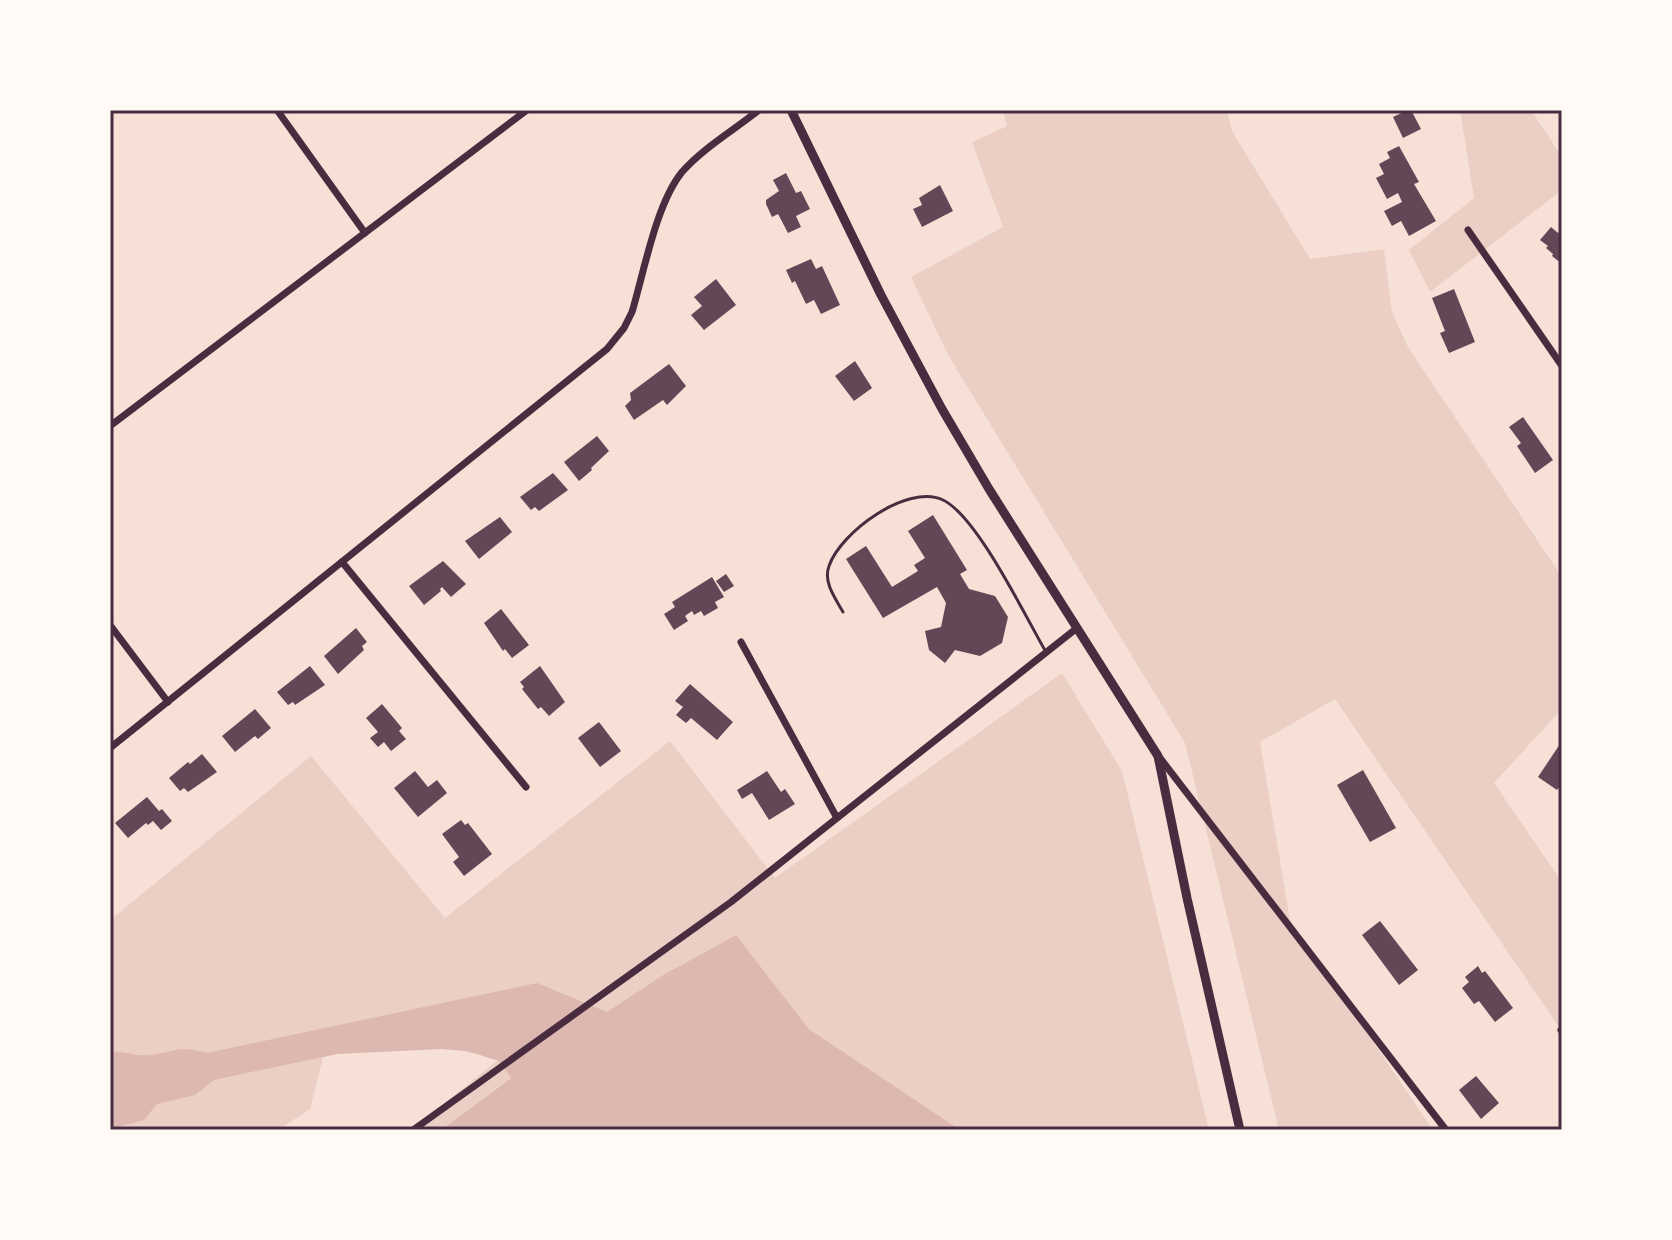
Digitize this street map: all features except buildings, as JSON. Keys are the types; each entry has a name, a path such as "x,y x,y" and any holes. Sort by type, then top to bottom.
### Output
{"street":[{"path":"277,110 365,233"},
{"path":"110,426 527,110"},
{"path":"110,748 613,343 632,312 661,211 680,175 693,161 759,110"},
{"path":"791,110 886,306 937,399 989,489 1158,756 1446,1130"},
{"path":"1468,230 1562,366"},
{"path":"342,562 526,787"},
{"path":"110,625 168,702"},
{"path":"413,1130 731,902 1077,628"},
{"path":"741,642 837,818"},
{"path":"1158,756 1240,1130"}],"lane":[{"path":"843,612 828,586 828,567 841,545 889,506 910,497 940,498 971,523 1046,652"}],"shaded area":[{"path":"1003,110 1227,110 1232,131 1310,259 1384,249 1392,312 1408,347 1562,577 1562,709 1494,783 1562,882 1561,1030 1335,699 1260,742 1290,920 1433,1130 1279,1130 1185,743 948,355 911,277 1003,227 972,142 1007,126"},
{"path":"1460,110 1531,110 1562,157 1562,190 1430,292 1409,250 1474,198"},
{"path":"1062,673 1122,771 1209,1130 959,1130 809,1029 736,935 663,975 534,1060 441,1130 411,1130 498,1060 479,1054 439,1049 337,1054 323,1057 310,1109 278,1130 110,1130 110,920 311,756 445,918 670,741 775,878"},
{"path":"736,935 809,1029 960,1130 441,1130 511,1078 499,1061 467,1051 442,1049 337,1054 214,1080 195,1095 157,1104 144,1120 110,1129 110,1052 144,1055 183,1049 207,1053 537,983 607,1012 663,975"}]}
